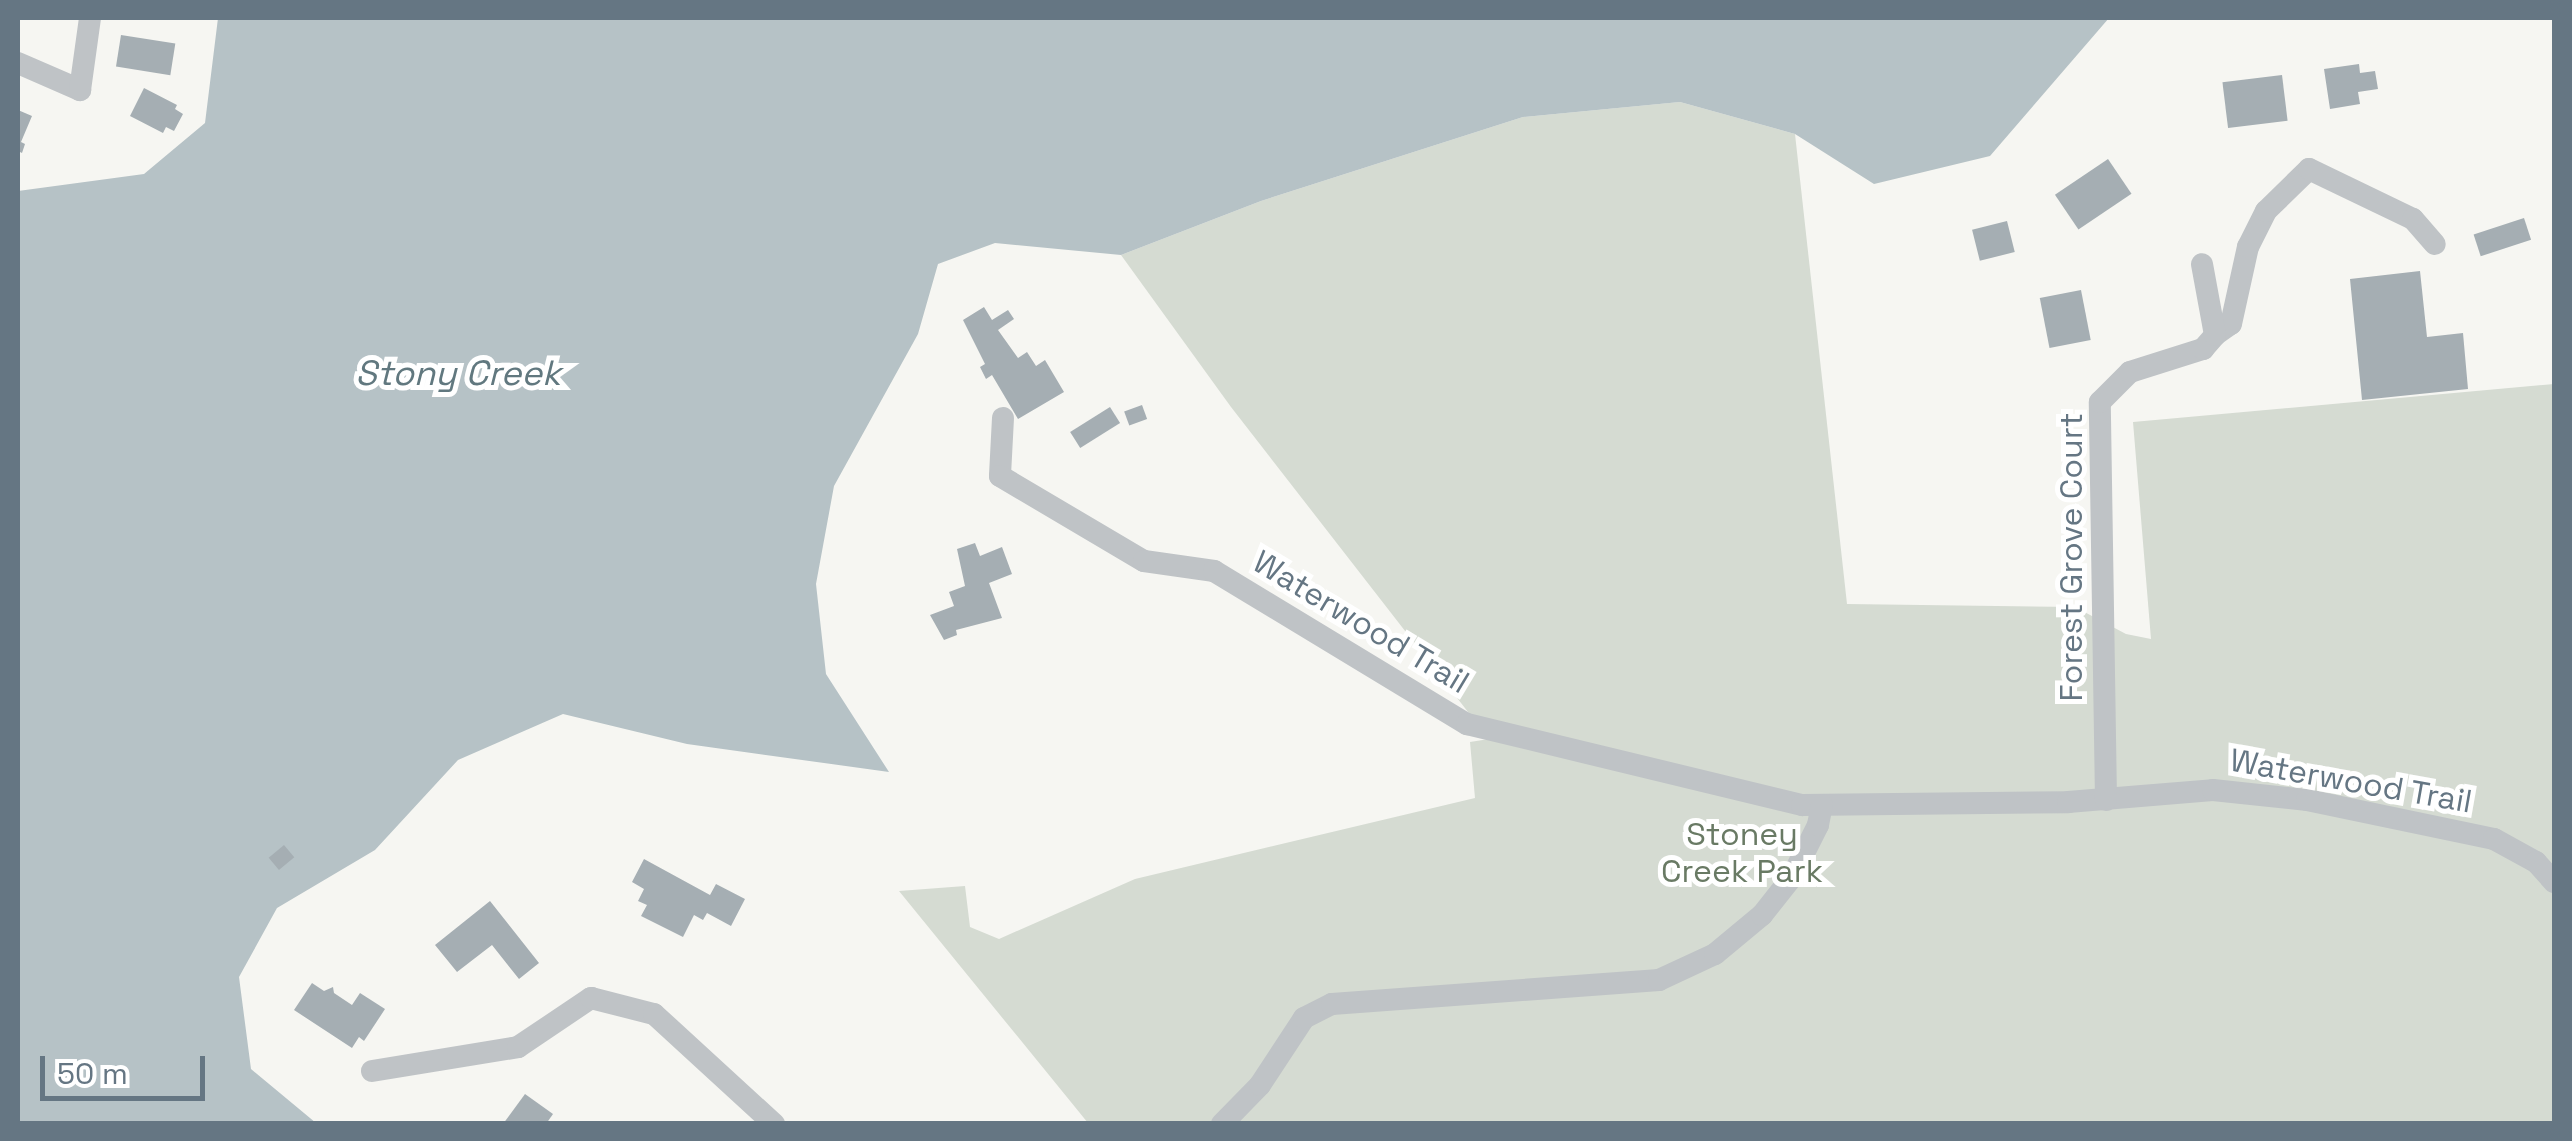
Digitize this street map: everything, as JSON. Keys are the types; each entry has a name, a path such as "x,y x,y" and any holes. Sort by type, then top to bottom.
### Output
{"street":[{"path":"18,64 80,90 90,18"},
{"path":"2202,264 2215,336 2231,324 2248,247 2266,210 2308,170 2413,218 2435,244"},
{"name":"Forest Grove Court","path":"2106,800 2100,402 2130,372 2203,349 2215,336"},
{"name":"Waterwood Trail","path":"1003,418 1000,476 1144,561 1214,571 1467,724 1802,805 2106,800 2213,790 2307,800 2494,840 2536,862 2554,882"},
{"path":"1222,1124 1260,1085 1304,1018 1332,1004 1659,980 1715,954 1762,914 1792,877 1818,825 1822,804"},
{"path":"372,1071 518,1047 592,998 654,1014 774,1124"}],"green space":[{"name":"Stoney Creek Park","path":"1680,102 1795,134 1847,604 2075,607 2126,634 2151,639 2133,422 2554,384 2554,1123 1088,1123 899,891 965,886 970,927 999,939 1135,879 1475,798 1470,742 1489,739 1231,407 1121,255 1261,201 1523,117"}],"water":[{"name":"Stony Creek","path":"218,18 2109,18 1990,156 1874,184 1795,134 1680,102 1523,117 1261,201 1121,255 995,243 938,264 918,334 834,486 816,584 826,674 889,772 687,744 563,714 458,760 375,850 277,908 239,977 251,1069 316,1123 18,1123 18,191 144,174 205,123"}],"building":[{"path":"121,35 175,44 170,75 116,67"},
{"path":"2359,64 2360,73 2375,71 2378,89 2358,92 2360,104 2330,109 2324,69"},
{"path":"2282,75 2288,121 2228,128 2222,82"},
{"path":"144,88 177,105 175,109 183,114 174,131 166,127 163,133 130,116"},
{"path":"18,110 32,116 21,142 25,144 22,153 18,151"},
{"path":"2108,159 2131,194 2078,230 2055,195"},
{"path":"2524,218 2531,240 2481,256 2474,234"},
{"path":"2007,221 2015,252 1980,261 1972,230"},
{"path":"2420,271 2427,337 2463,333 2468,389 2362,400 2350,279"},
{"path":"2081,290 2091,340 2050,348 2040,298"},
{"path":"984,307 992,320 1008,310 1014,319 998,330 1018,358 1027,352 1036,366 1045,360 1064,392 1018,419 992,375 986,379 980,367 985,364 963,320"},
{"path":"1142,405 1147,419 1129,426 1124,411"},
{"path":"1110,407 1120,423 1080,448 1070,432"},
{"path":"975,543 980,556 1002,547 1012,574 989,583 1002,618 956,630 957,635 944,640 930,615 954,606 949,592 965,586 957,549"},
{"path":"284,845 294,857 279,870 269,858"},
{"path":"644,859 710,895 716,884 745,899 731,926 707,913 703,920 694,915 683,937 641,916 647,905 638,901 644,889 632,882"},
{"path":"490,901 539,963 519,979 492,945 457,972 435,945"},
{"path":"312,983 324,991 333,987 334,993 352,1005 360,993 385,1009 364,1041 359,1037 352,1048 294,1010"},
{"path":"525,1094 553,1114 546,1124 503,1124"}]}
